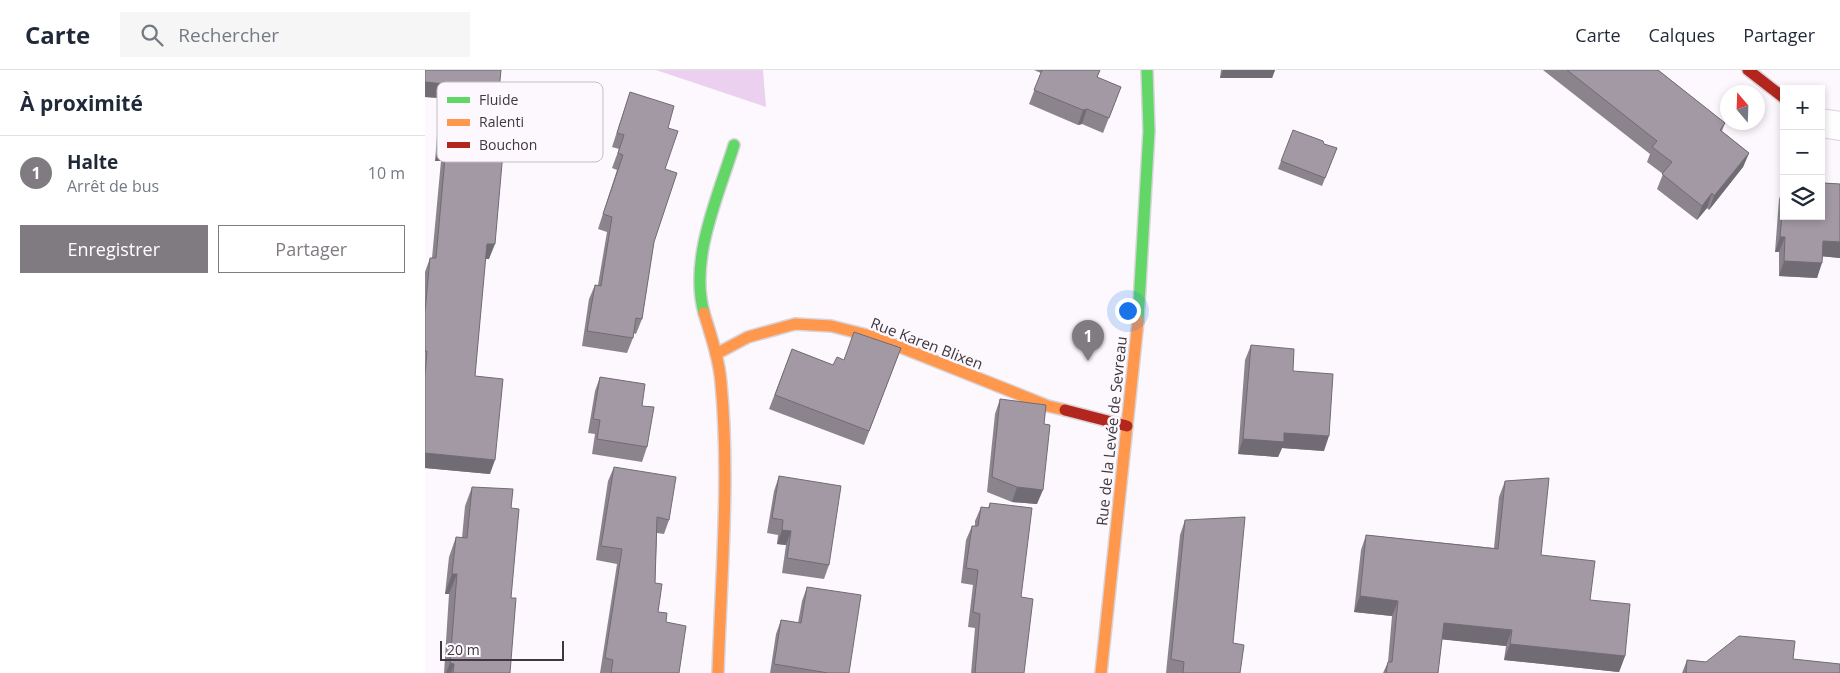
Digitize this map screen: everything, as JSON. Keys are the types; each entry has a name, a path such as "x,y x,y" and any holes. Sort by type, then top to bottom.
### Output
{"street":[{"name":"Rue de la Levée de Sevreau","path":"1101,673 1139,307 1149,131 1147,70"},
{"path":"1748,70 1780,95"},
{"path":"1825,124 1840,126"},
{"path":"718,673 724,468 721,383 716,354 701,301 699,272 705,241 734,145"},
{"name":"Rue Karen Blixen","path":"716,354 748,337 795,324 831,326 875,337 1048,406 1127,426"}],"shaded area":[{"path":"656,70 763,70 766,107"}],"building":[{"path":"425,70 501,70 500,82 425,82"},
{"path":"1042,70 1100,70 1097,77 1121,87 1109,118 1087,109 1083,110 1034,90"},
{"path":"1567,70 1658,70 1720,119 1720,130 1749,153 1714,196 1712,193 1702,206 1662,174 1672,162 1652,147 1657,141"},
{"path":"630,92 674,106 668,128 678,131 665,169 677,173 654,242 642,319 636,318 633,338 587,331 595,285 601,286 612,217 603,214 623,155 618,153 624,135 617,133"},
{"path":"1293,130 1337,148 1325,178 1281,161"},
{"path":"445,162 502,162 495,244 487,244 475,376 503,379 495,460 425,453 425,375 427,351 425,351 425,312 430,258 436,258"},
{"path":"1825,183 1840,184 1840,242 1823,241 1822,263 1784,261 1785,237 1780,237 1782,220 1825,220"},
{"path":"854,332 901,348 869,431 775,395 792,349 833,365 837,357 844,360"},
{"path":"1251,345 1294,349 1293,371 1333,374 1329,436 1284,433 1284,442 1243,439"},
{"path":"600,377 645,384 642,406 654,407 647,447 597,439 600,420 593,419"},
{"path":"1000,399 1046,405 1044,424 1050,425 1043,490 1017,487 992,477"},
{"path":"614,467 676,477 669,520 657,517 655,583 662,584 658,612 667,613 666,622 686,626 679,673 611,673 613,660 605,658 622,549 601,546"},
{"path":"779,476 841,486 829,565 787,558 791,531 782,530 783,520 772,518"},
{"path":"1549,478 1541,555 1595,561 1590,600 1630,604 1625,656 1510,644 1512,630 1444,623 1438,673 1386,673 1388,662 1392,662 1398,601 1360,596 1366,535 1498,549 1505,481"},
{"path":"472,487 513,489 511,508 519,509 511,598 516,598 510,673 453,673 454,664 450,663 457,574 452,574 456,537 467,538"},
{"path":"990,503 1032,508 1021,597 1033,599 1024,673 975,673 980,614 973,612 978,570 966,568 972,526 978,526 981,507 989,508"},
{"path":"1245,517 1233,643 1244,645 1240,673 1183,673 1184,662 1171,659 1185,520"},
{"path":"807,587 861,595 849,673 828,673 774,664 781,620 801,623"},
{"path":"1739,636 1795,641 1793,659 1840,664 1840,673 1686,673 1687,660 1706,662"}],"traffic: fast":[{"path":"1138,321 1149,131 1147,70"},
{"path":"704,313 700,292 703,250 707,228 734,145"}],"traffic: slow":[{"path":"704,313 718,365 724,419 725,491 718,673"},
{"path":"1101,673 1138,321"},
{"path":"716,354 748,337 795,324 831,326 875,337 1048,406 1065,410"}],"traffic: jam":[{"path":"1748,70 1780,95"},
{"path":"1065,410 1127,426"}],"place":[{"name":"Halte","path":"1088,361"}]}
